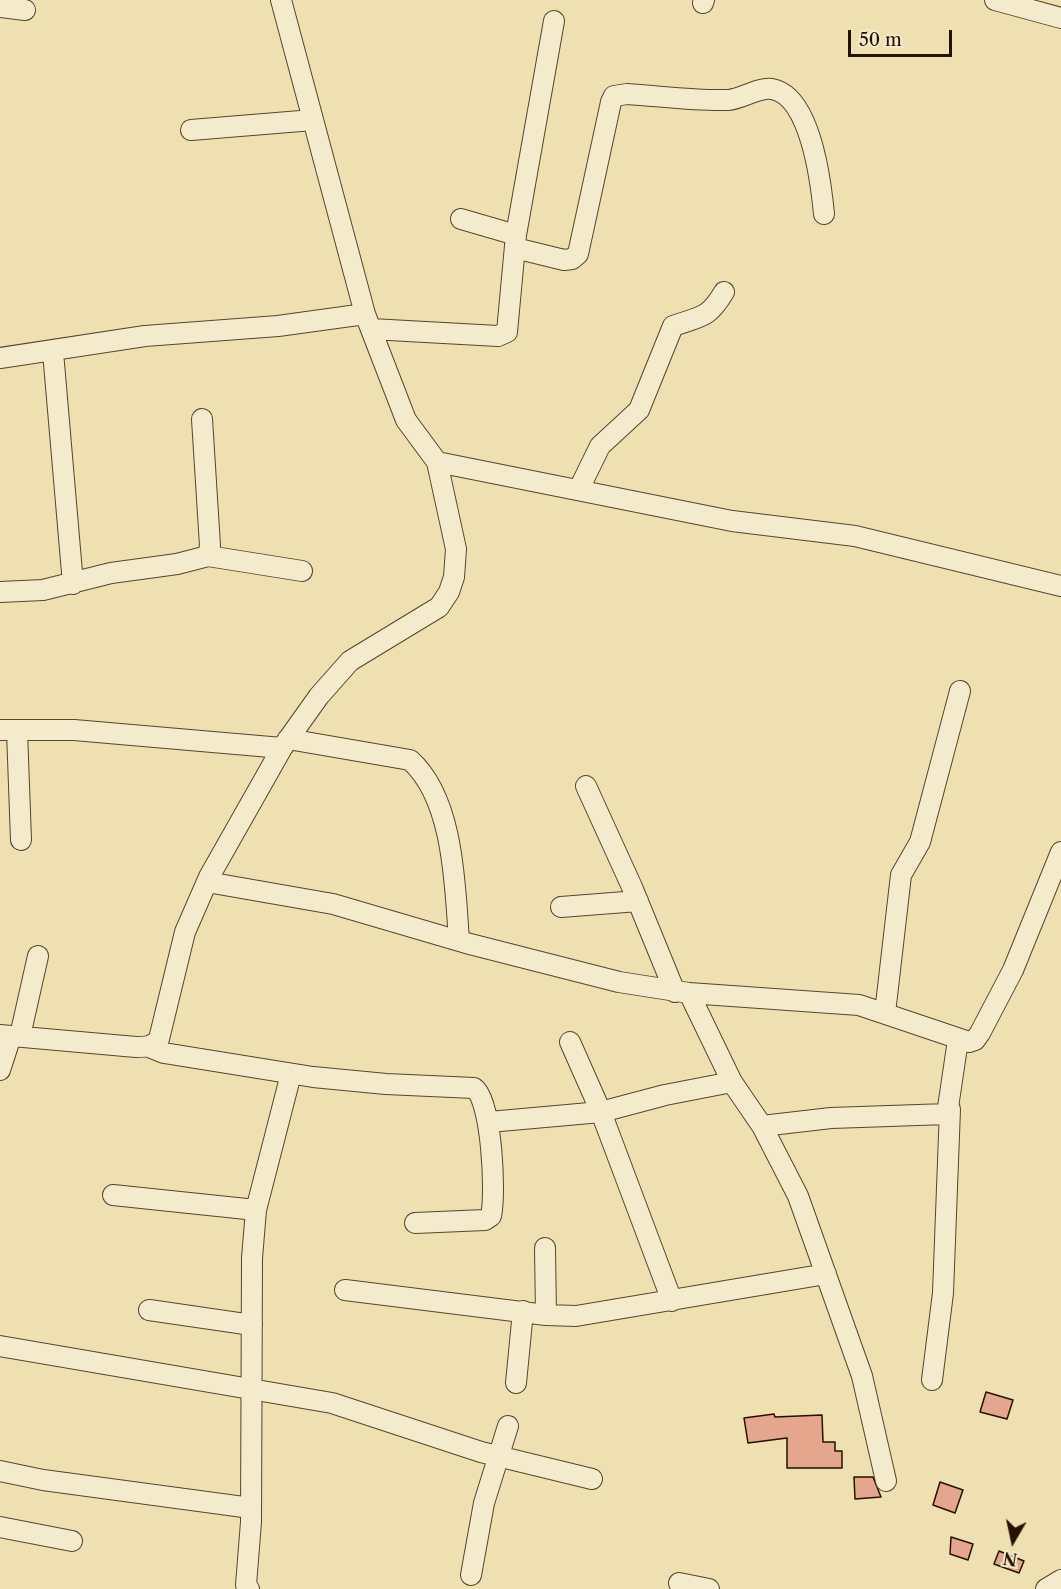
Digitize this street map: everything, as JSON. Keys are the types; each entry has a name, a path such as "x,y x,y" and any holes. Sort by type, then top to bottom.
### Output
{"street":[{"path":"149,1047 159,1039 185,932 207,882 285,743 319,696 350,661 439,607 449,592 456,549 437,462 406,420 368,321 281,0"},
{"path":"995,0 1061,18"},
{"path":"0,7 25,10"},
{"path":"0,358 53,352 145,336 368,321 498,336 507,332 515,241 554,21"},
{"path":"462,219 564,260 572,259 578,254 614,96 627,93 725,100 747,97 765,89 783,94 801,117 810,137 821,182 824,214"},
{"path":"191,130 313,120"},
{"path":"579,489 600,446 639,410 673,326 706,315 713,310 724,292"},
{"path":"53,352 73,584"},
{"path":"202,419 210,546 208,556"},
{"path":"437,462 732,521 855,536 1061,586"},
{"path":"0,592 43,590 111,573 177,564 208,556 302,572"},
{"path":"885,1013 901,875 920,842 960,690"},
{"path":"21,840 8,730 74,730 285,743 410,760 419,768 446,822 455,885 459,941"},
{"path":"586,786 682,992 732,1082 762,1126 798,1196 862,1376 886,1481"},
{"path":"207,882 333,904 459,941 619,982 682,992 844,1003 885,1013 969,1042 975,1040 980,1033 1013,970 1055,883 1061,852"},
{"path":"561,907 638,901"},
{"path":"0,1070 38,956"},
{"path":"11,1036 149,1047 164,1053 291,1074 386,1084 474,1088 483,1096 489,1122 491,1216 485,1220 415,1223"},
{"path":"932,1380 943,1293 950,1109 958,1040"},
{"path":"570,1042 601,1112 672,1301"},
{"path":"249,1589 246,1585 251,1508 252,1258 256,1210 291,1074"},
{"path":"489,1122 601,1112 665,1095 732,1082"},
{"path":"762,1126 831,1118 941,1117 950,1109"},
{"path":"113,1195 256,1210"},
{"path":"544,1248 546,1314"},
{"path":"345,1290 576,1316 826,1274"},
{"path":"149,1310 252,1325"},
{"path":"516,1383 523,1311"},
{"path":"0,1346 332,1402 499,1457 592,1479"},
{"path":"471,1575 484,1503 508,1426"},
{"path":"0,1471 43,1480 251,1508"},
{"path":"0,1527 72,1541"},
{"path":"1046,1589 1061,1580"},
{"path":"679,1583 709,1589"}],"building":[{"path":"986,1392 1013,1400 1007,1419 980,1412"},
{"path":"774,1414 775,1417 822,1415 823,1442 835,1442 835,1451 842,1451 842,1468 787,1468 787,1438 748,1443 744,1418"},
{"path":"854,1477 873,1477 881,1497 855,1499"},
{"path":"940,1482 963,1490 955,1513 933,1505"},
{"path":"951,1537 973,1544 968,1560 950,1554"},
{"path":"999,1551 1024,1561 1019,1573 994,1564"}]}
